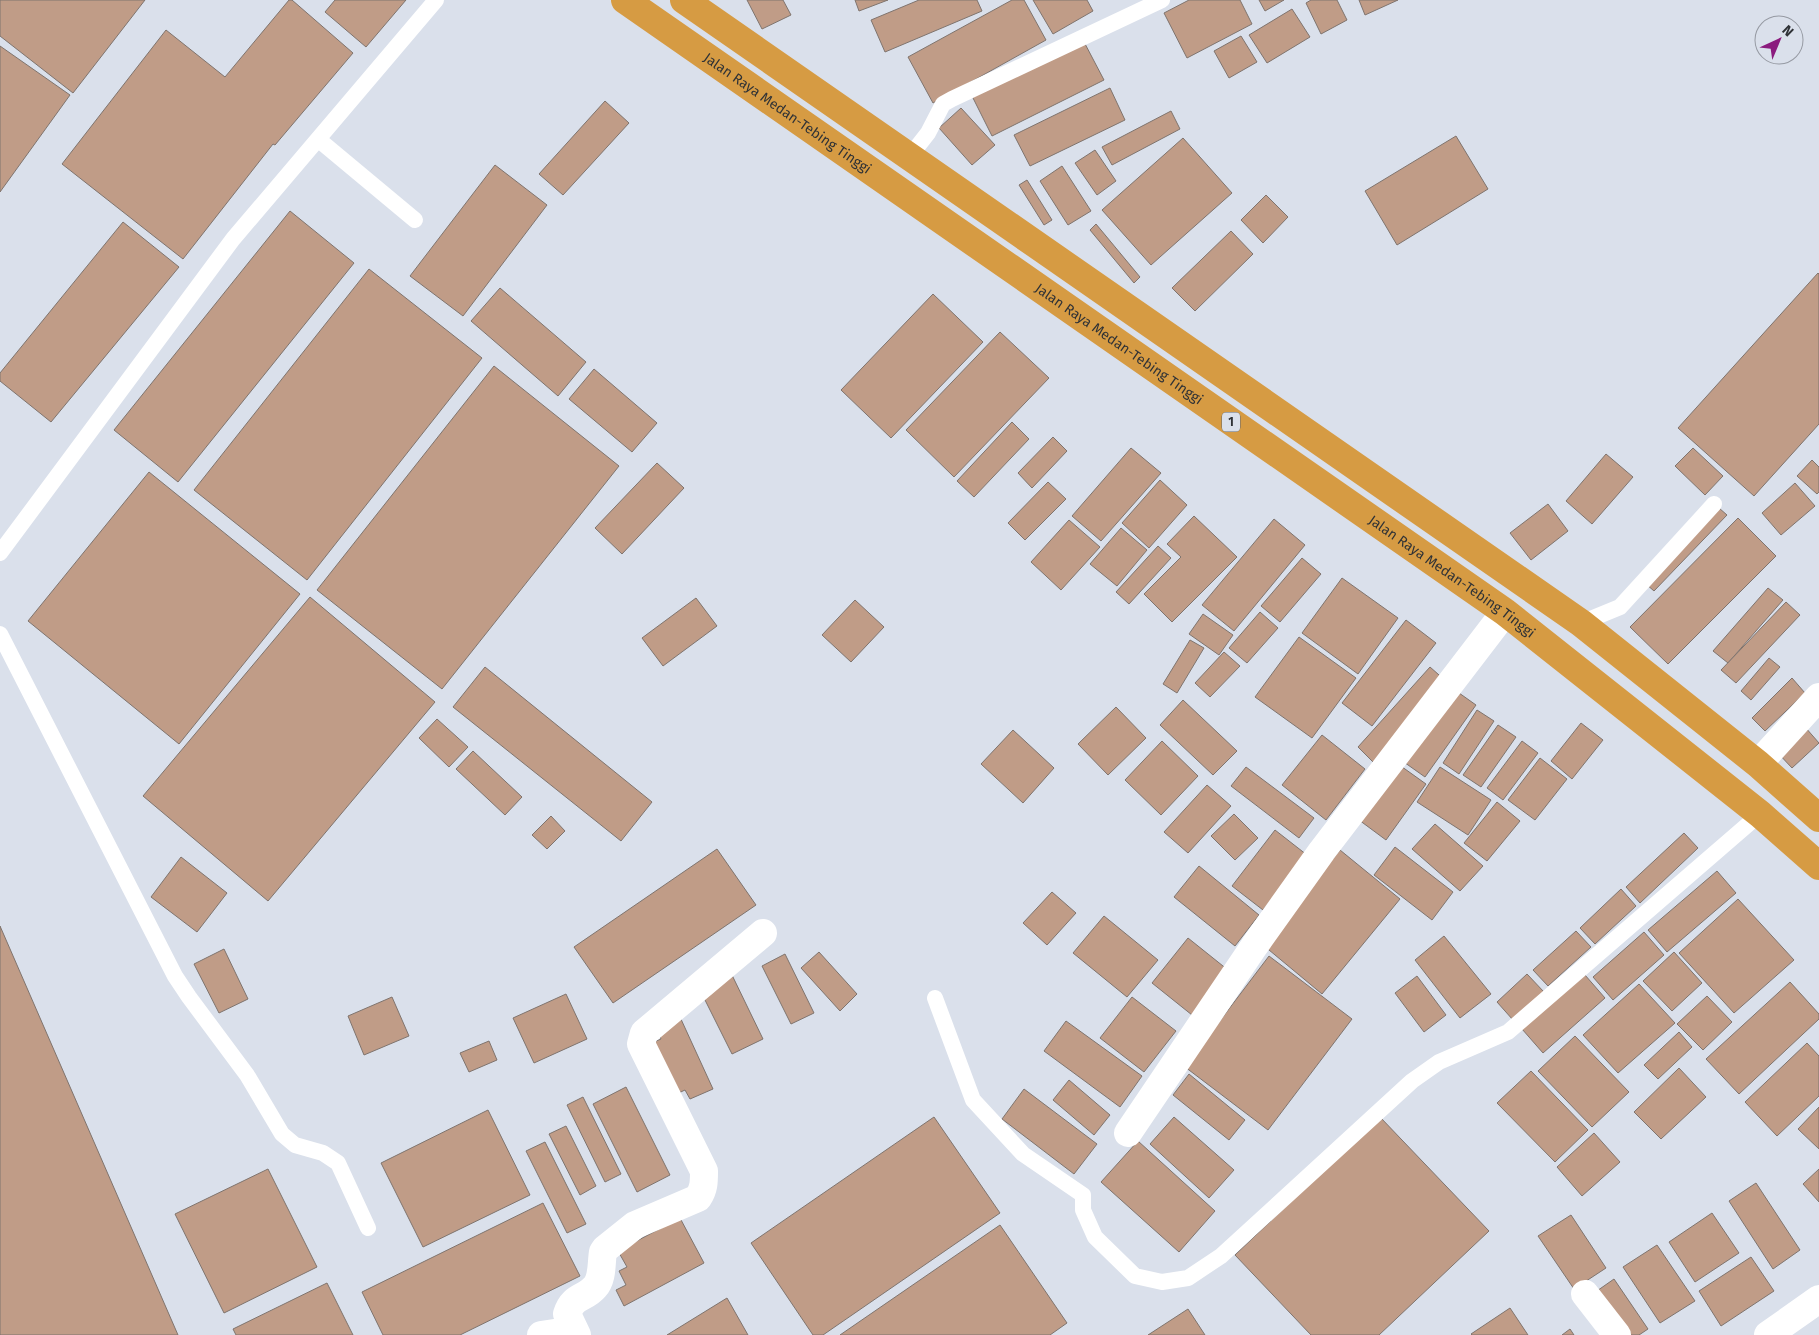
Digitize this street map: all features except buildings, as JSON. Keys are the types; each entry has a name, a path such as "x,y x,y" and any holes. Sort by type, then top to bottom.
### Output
{"highway":[{"name":"Jalan Raya Medan-Tebing Tinggi","path":"625,0 1505,612 1760,814 1819,866"},
{"path":"685,0 1581,623 1758,764 1819,818"}],"street":[{"path":"1128,1133 1254,946 1317,859 1505,612"},
{"path":"1758,764 1819,697"},
{"path":"541,1335 575,1332 567,1314 570,1306 576,1299 596,1287 605,1249 635,1225 698,1198 702,1191 704,1171 641,1044 644,1033 763,933"},
{"path":"1586,1294 1617,1335"},
{"path":"1768,1335 1819,1298"}],"lane":[{"path":"0,553 233,239 436,0"},
{"path":"910,156 928,133 943,104 1162,0"},
{"path":"318,140 414,220"},
{"path":"1581,623 1620,607 1714,504"},
{"path":"0,634 175,976 247,1075 282,1134 295,1145 323,1153 338,1163 368,1228"},
{"path":"935,998 973,1100 1023,1154 1083,1195 1082,1210 1095,1237 1136,1276 1162,1282 1188,1278 1221,1256 1412,1081 1439,1062 1508,1032 1760,814"}]}
